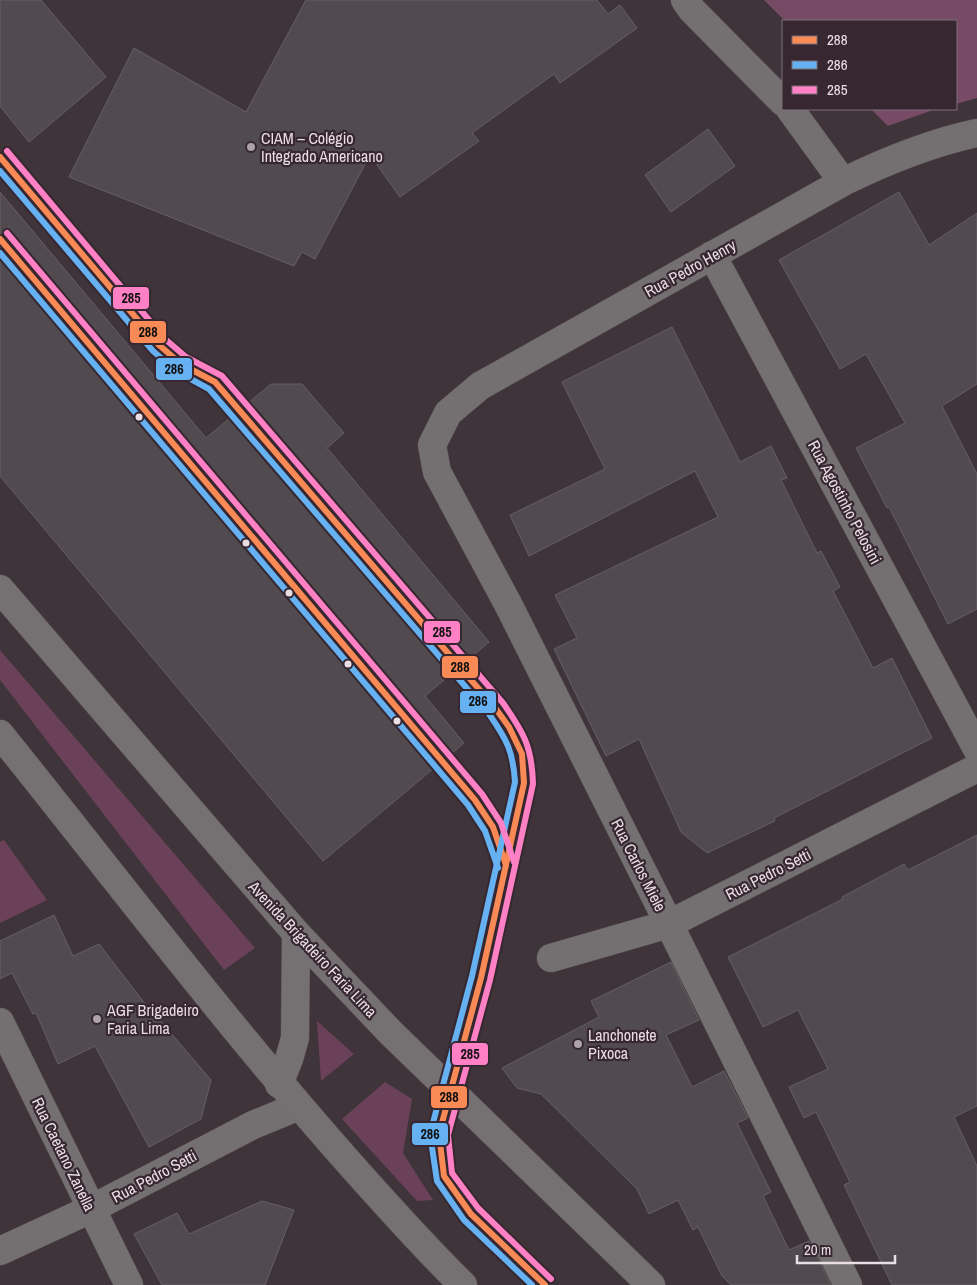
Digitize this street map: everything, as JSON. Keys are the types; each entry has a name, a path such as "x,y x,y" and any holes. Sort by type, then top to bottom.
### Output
{"main road":[{"name":"Avenida Brigadeiro Faria Lima","path":"0,589 296,933 391,1033 651,1285"},
{"path":"0,734 279,1084 433,1256 463,1285"},
{"path":"279,1084 295,1038 296,933"}],"street":[{"path":"684,3 782,101"},
{"path":"791,110 843,182"},
{"name":"Rua Pedro Henry","path":"432,445 448,413 480,386 843,182 886,162 955,138 977,133"},
{"name":"Rua Agostinho Pelosini","path":"712,255 977,749"},
{"name":"Rua Carlos Miele","path":"432,445 437,472 508,604 848,1285"},
{"name":"Rua Pedro Setti","path":"551,958 669,924 977,768"},
{"name":"Rua Caetano Zanella","path":"0,1022 129,1285"},
{"path":"253,1125 279,1084"},
{"name":"Rua Pedro Setti","path":"0,1251 91,1209 253,1125 298,1106"}],"shaded area":[{"path":"764,0 977,0 977,98 957,104 957,20 784,20"},
{"path":"872,110 933,110 888,126"},
{"path":"0,650 255,948 224,970 0,680"},
{"path":"4,840 47,900 0,923 0,842"},
{"path":"317,1021 354,1054 321,1081"},
{"path":"385,1082 412,1099 403,1153 433,1200 417,1201 342,1119"}],"building":[{"path":"0,0 41,0 106,77 29,142 0,106"},
{"name":"CIAM – Colégio Integrado Americano","path":"306,0 597,0 608,14 620,5 637,28 560,83 554,74 472,133 479,141 400,197 370,155 315,259 302,252 294,266 69,177 134,48 246,112"},
{"path":"708,129 735,166 671,212 645,175"},
{"path":"0,192 206,438 271,384 302,384 344,433 327,448 489,642 425,696 464,743 323,861 0,476"},
{"path":"899,192 929,245 977,213 977,384 942,406 977,474 977,609 948,624 889,507 887,508 856,448 905,423 866,354 840,369 779,260"},
{"path":"672,327 740,462 771,446 787,478 781,480 817,553 821,551 840,587 833,591 873,668 892,658 932,738 774,818 775,821 707,853 681,832 639,739 606,756 554,649 577,638 555,595 718,517 695,471 529,556 510,515 605,469 562,382"},
{"path":"977,835 977,1106 954,1117 977,1166 977,1285 892,1285 844,1185 850,1182 816,1112 804,1118 789,1087 828,1069 798,1010 763,1027 728,957 843,899 842,897 904,864 908,870"},
{"path":"54,915 73,956 99,944 156,1018 211,1080 201,1119 149,1147 95,1046 58,1064 36,1013 33,1014 12,973 0,979 0,941"},
{"path":"671,962 699,1020 666,1035 692,1087 724,1071 748,1118 737,1123 771,1192 763,1196 789,1250 809,1241 831,1285 731,1285 722,1276 698,1227 693,1230 678,1200 649,1214 637,1189 541,1094 517,1088 502,1068 599,1017 591,1001"},
{"path":"262,1201 294,1210 265,1285 162,1285 134,1234 177,1213 189,1234"}],"transit line":[{"name":"285","path":"7,151 165,339 186,357 222,376 503,703 526,741 531,760 533,784 490,980 448,1135 452,1173 478,1208 551,1279"},
{"name":"288","path":"0,157 159,345 181,364 215,382 496,709 509,727 522,754 524,783 481,978 439,1134 444,1176 471,1214 545,1285"},
{"name":"286","path":"0,171 153,351 176,371 209,389 489,714 505,739 513,762 515,782 472,976 430,1134 437,1181 464,1220 532,1285"},
{"name":"285","path":"7,233 482,794 501,823 514,862"},
{"name":"288","path":"0,239 475,800 493,827 506,865"},
{"name":"286","path":"0,253 468,805 485,831 498,868"}],"place":[{"name":"CIAM – Colégio Integrado Americano","path":"251,147"},
{"name":"AGF Brigadeiro Faria Lima","path":"97,1019"},
{"name":"Lanchonete Pixoca","path":"578,1044"}]}
